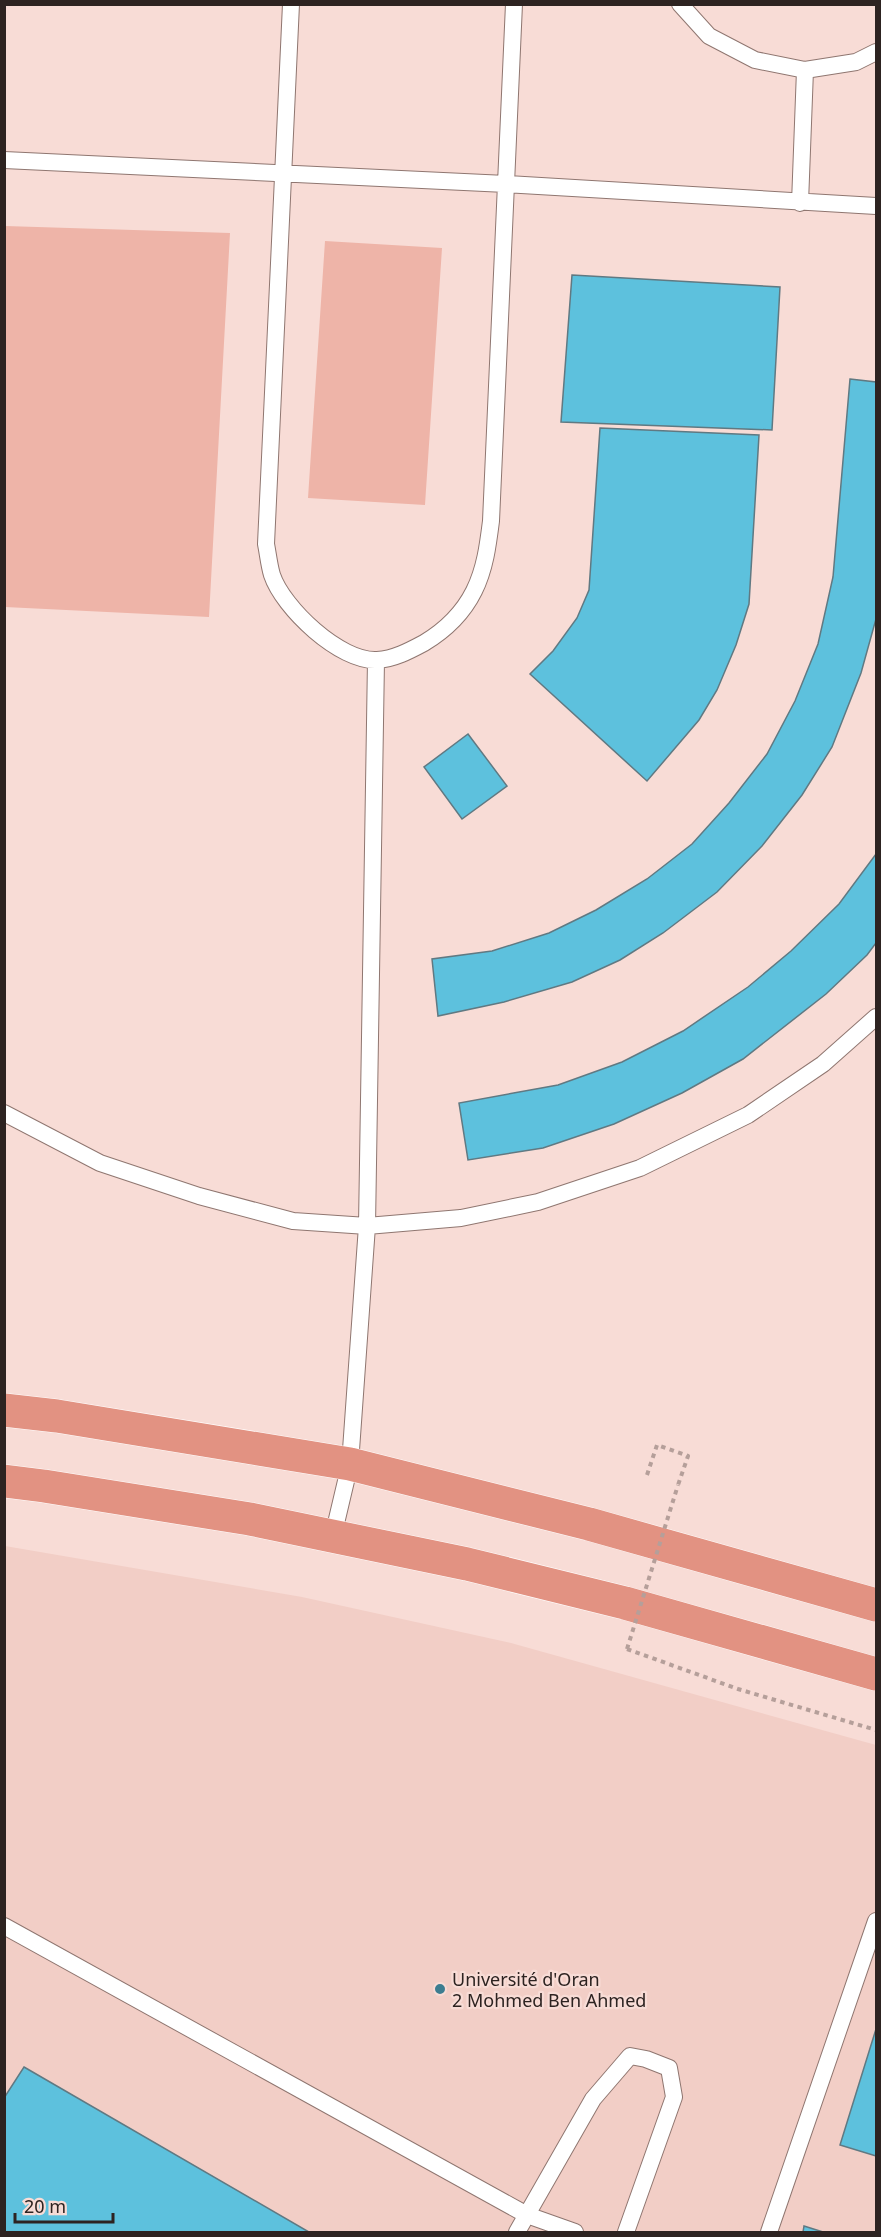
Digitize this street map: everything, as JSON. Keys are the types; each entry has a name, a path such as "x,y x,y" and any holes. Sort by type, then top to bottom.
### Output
{"highway":[{"path":"4,1410 57,1416 350,1464 589,1524 876,1605"},
{"path":"4,1481 239,1517 467,1564 625,1603 876,1674"}],"lane":[{"path":"291,4 266,544 272,576 289,604 315,632 345,652 376,660 405,654 433,638 457,617 474,592 486,560 491,521 514,4"},
{"path":"680,4 709,36 755,60 805,70 856,62 876,52"},
{"path":"800,203 805,70"},
{"path":"4,160 506,184 876,206"},
{"path":"333,1536 350,1464 367,1226 376,660"},
{"path":"4,1113 100,1163 199,1196 293,1221 367,1226 461,1218 538,1202 640,1168 748,1115 824,1064 876,1017"},
{"path":"769,2232 876,1921"},
{"path":"4,1926 527,2215 575,2232"},
{"path":"517,2232 593,2099 630,2056 646,2059 669,2068 674,2097 626,2232"}],"path":[{"path":"647,1475 657,1446 688,1456 627,1650 738,1689 876,1730"}],"shaded area":[{"path":"5,226 230,233 209,617 5,607"},
{"path":"325,241 442,248 425,505 308,498"},
{"name":"Université d'Oran 2 Mohmed Ben Ahmed","path":"5,1546 302,1597 511,1643 876,1745 876,2232 5,2232"}],"building":[{"path":"572,275 780,287 772,430 561,422"},
{"path":"850,379 876,382 876,619 861,673 832,747 802,795 762,846 717,892 663,933 620,960 572,982 504,1002 438,1016 432,959 492,951 549,933 596,910 647,879 692,844 729,803 767,754 795,701 818,644 833,577"},
{"path":"600,428 759,435 749,604 736,645 717,690 699,720 647,781 530,674 553,651 577,618 589,590"},
{"path":"468,734 507,786 462,819 424,767"},
{"path":"876,854 876,943 867,955 826,994 743,1059 682,1093 614,1124 543,1148 468,1160 459,1103 558,1085 622,1062 683,1031 748,987 791,951 839,904"},
{"path":"876,2029 876,2156 840,2145"},
{"path":"24,2067 309,2232 4,2232 4,2098"},
{"path":"804,2226 823,2232 803,2232"}],"place":[{"name":"Université d'Oran 2 Mohmed Ben Ahmed","path":"440,1989"}]}
